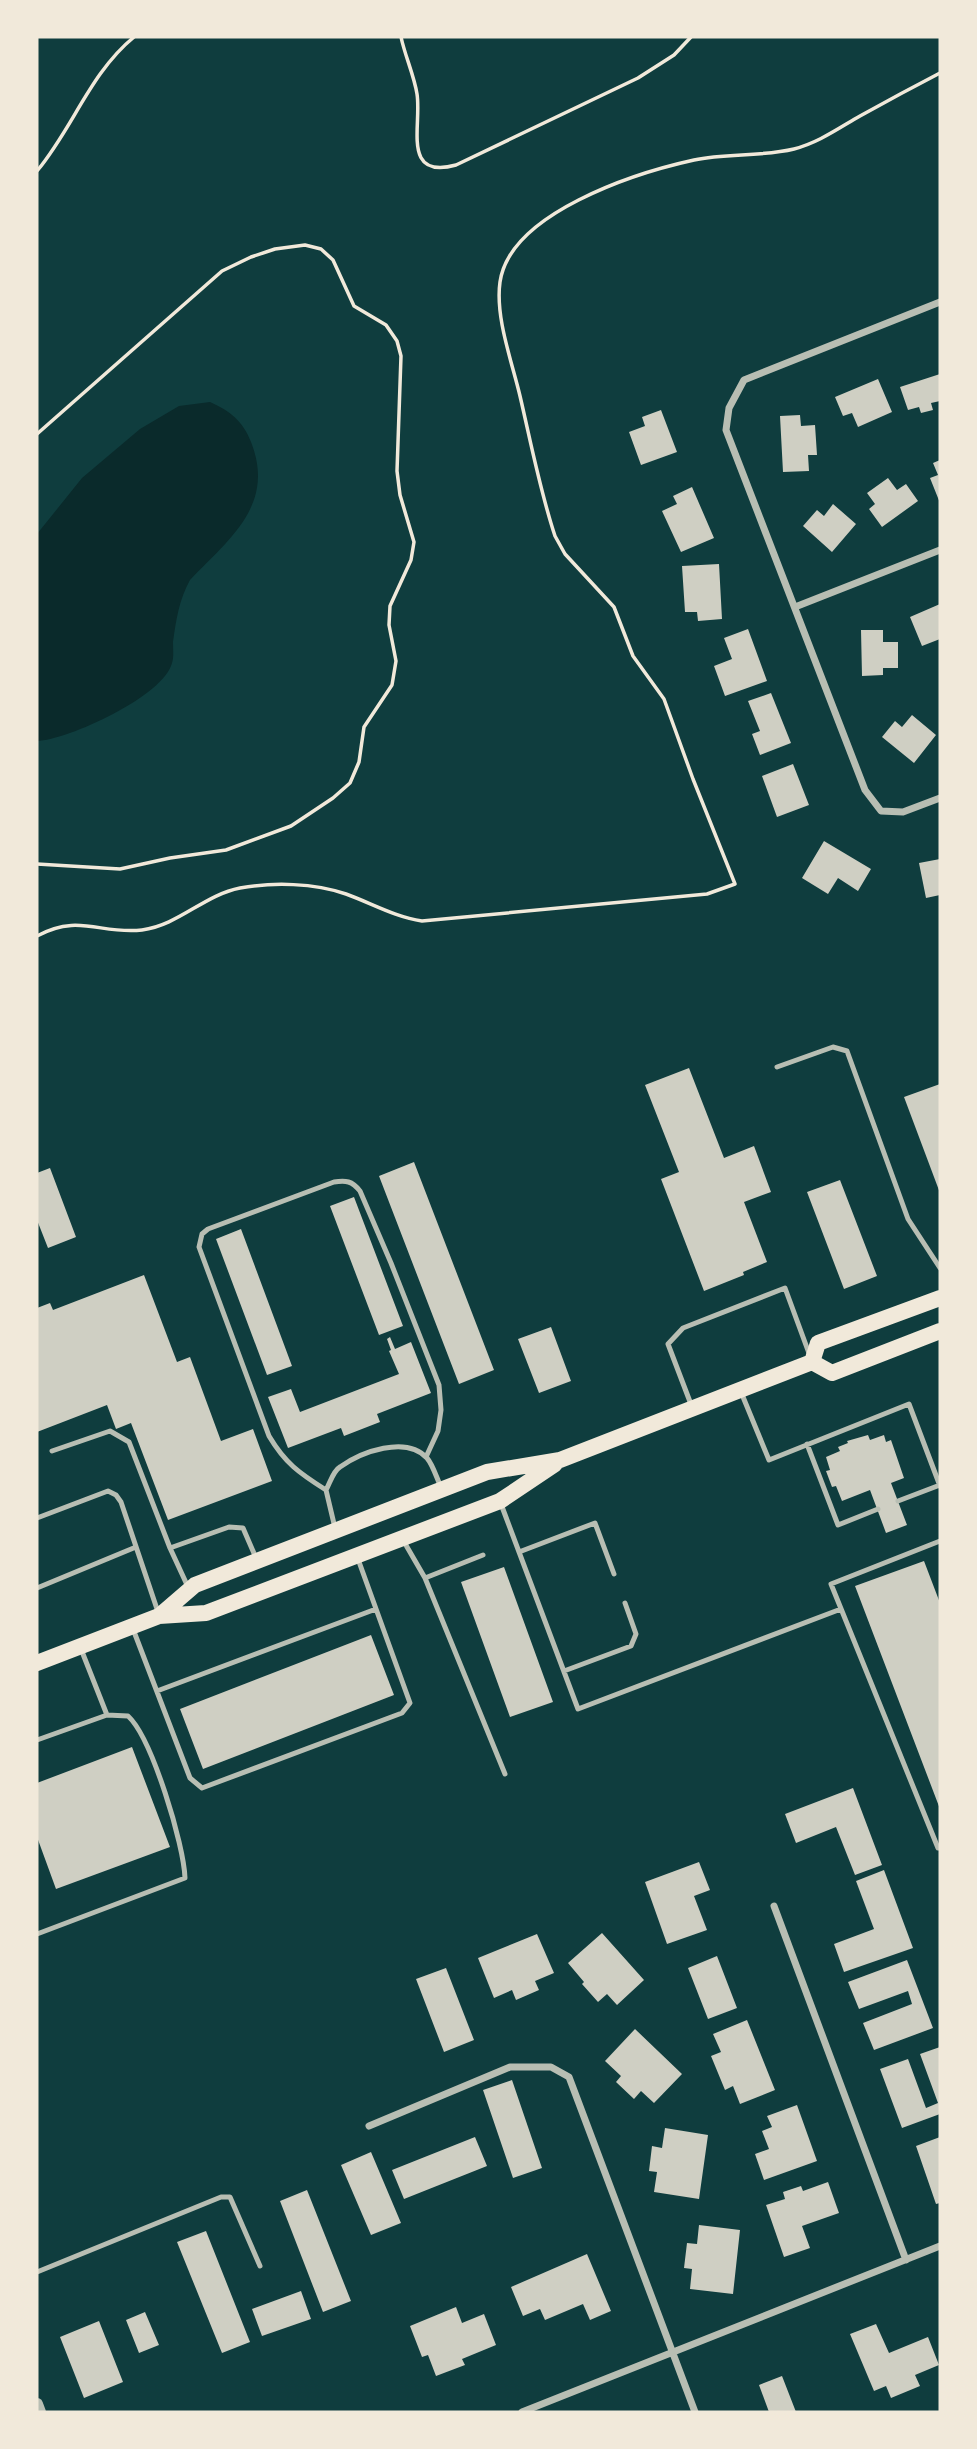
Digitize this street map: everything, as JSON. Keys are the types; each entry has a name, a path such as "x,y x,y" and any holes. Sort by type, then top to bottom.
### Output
{"main road":[{"path":"812,1362 818,1343 940,1298"},
{"path":"812,1362 832,1373 940,1331"},
{"path":"159,1616 195,1585 487,1472 560,1460 812,1362"},
{"path":"37,1663 159,1616 206,1613 499,1501 560,1460"}],"street":[{"path":"940,302 744,380 729,408 726,430 865,790 881,811 903,812 940,798"},
{"path":"796,607 940,550"},
{"path":"774,1906 906,2260"},
{"path":"369,2126 510,2067 551,2067 569,2077 695,2412"},
{"path":"522,2412 940,2246"},
{"path":"37,2404 40,2412"}],"lane":[{"path":"777,1067 832,1047 847,1051 908,1219 940,1268"},
{"path":"326,1490 298,1473 282,1458 269,1436 199,1247 202,1234 208,1229 334,1182 344,1180 354,1183 359,1191 391,1262 439,1385 441,1410 438,1431 426,1457"},
{"path":"693,1410 668,1344 683,1328 785,1288 812,1362"},
{"path":"741,1391 769,1460 909,1404 940,1486 898,1502"},
{"path":"52,1451 110,1431 129,1441 170,1548 190,1590"},
{"path":"807,1444 838,1525 878,1509"},
{"path":"336,1531 326,1490 338,1468 365,1454 397,1446 412,1449 426,1457 442,1490"},
{"path":"37,1518 107,1491 116,1495 121,1502 159,1616"},
{"path":"499,1501 578,1709 841,1609"},
{"path":"519,1552 595,1523 614,1574"},
{"path":"170,1548 229,1527 243,1528 257,1561"},
{"path":"402,1538 425,1578 505,1774"},
{"path":"940,1541 831,1584 940,1848"},
{"path":"37,1588 136,1547"},
{"path":"425,1578 484,1555"},
{"path":"132,1626 190,1778 202,1788 402,1713 410,1703 356,1556"},
{"path":"564,1671 631,1646 636,1634 625,1603"},
{"path":"157,1690 376,1609"},
{"path":"80,1646 107,1715"},
{"path":"37,1740 107,1715 128,1716 145,1740 161,1785 184,1862 185,1878 37,1934"},
{"path":"37,2273 221,2197 230,2197 260,2266"}],"path":[{"path":"37,170 64,133 94,81 117,52 134,37"},
{"path":"401,37 417,92 419,155 427,164 440,168 456,164 638,78 674,55 691,37"},
{"path":"37,936 73,924 142,930 175,920 227,891 260,886 303,886 332,890 396,915 422,921 707,894 735,884 701,803 664,699 634,656 618,615 609,600 565,554 555,536 503,324 501,279 510,254 526,237 555,213 588,195 695,160 755,155 796,148 819,139 940,73"},
{"path":"37,434 222,271 275,249 292,245 314,247 327,253 333,260 354,306 386,325 400,348 397,471 400,495 414,542 411,561 390,606 389,625 396,661 394,678 389,691 364,727 356,771 343,791 291,826 226,850 120,869 37,864"}],"water":[{"path":"210,402 224,409 244,428 257,464 258,484 253,503 233,535 190,580 186,588 177,618 172,663 165,676 134,702 91,725 37,741 37,534 82,478 140,429 179,406"}],"building":[{"path":"940,374 940,401 931,403 933,410 921,413 919,407 908,410 900,387"},
{"path":"878,379 892,412 858,427 852,413 843,416 835,397"},
{"path":"661,410 677,452 641,465 629,432 645,426 642,417"},
{"path":"800,415 801,426 815,425 817,455 808,455 809,471 783,472 780,416"},
{"path":"940,460 940,503 930,478 938,475 933,463"},
{"path":"888,478 897,490 906,484 918,501 882,527 869,509 875,504 867,493"},
{"path":"692,487 714,538 681,552 662,511 677,504 673,496"},
{"path":"833,504 856,524 832,552 803,526 817,510 824,516"},
{"path":"719,564 722,619 698,621 697,612 685,612 682,566"},
{"path":"940,604 940,639 922,646 910,617"},
{"path":"748,629 767,681 725,696 714,666 732,659 724,638"},
{"path":"861,630 883,630 883,642 898,642 898,668 883,668 883,675 862,676"},
{"path":"771,693 791,743 760,755 752,734 760,731 748,701"},
{"path":"912,715 936,735 914,763 882,737 895,721 902,727"},
{"path":"793,764 809,805 777,817 762,776"},
{"path":"824,841 871,869 858,891 838,878 828,894 802,878"},
{"path":"940,859 940,895 926,898 919,863"},
{"path":"689,1068 724,1158 754,1146 771,1192 744,1202 767,1262 743,1272 744,1275 704,1291 661,1179 679,1172 645,1085"},
{"path":"940,1084 940,1193 904,1097"},
{"path":"414,1162 494,1370 459,1384 379,1176"},
{"path":"50,1168 76,1237 48,1248 37,1220 37,1173"},
{"path":"840,1180 877,1276 844,1289 807,1192"},
{"path":"354,1197 403,1326 379,1335 330,1206"},
{"path":"241,1229 292,1366 267,1375 216,1239"},
{"path":"144,1275 177,1362 190,1357 221,1441 253,1429 272,1481 168,1520 131,1423 116,1429 107,1405 37,1432 37,1308 50,1303 53,1310"},
{"path":"551,1327 571,1381 539,1393 518,1339"},
{"path":"390,1337 395,1349 411,1342 431,1393 377,1414 380,1422 344,1436 341,1428 288,1448 268,1397 291,1389 300,1412 399,1374 389,1351 391,1350 387,1339"},
{"path":"868,1435 870,1440 884,1435 886,1442 891,1440 904,1478 891,1483 907,1525 886,1533 870,1490 842,1501 836,1486 832,1487 826,1471 830,1470 826,1457 840,1451 838,1447 848,1443 847,1441"},
{"path":"924,1561 940,1603 940,1809 855,1586"},
{"path":"504,1567 553,1702 510,1717 461,1582"},
{"path":"371,1635 394,1695 203,1769 180,1709"},
{"path":"132,1747 170,1847 56,1889 37,1837 37,1783"},
{"path":"853,1788 882,1865 855,1875 836,1827 796,1843 785,1814"},
{"path":"699,1862 710,1890 694,1896 707,1930 667,1944 645,1882"},
{"path":"884,1870 913,1948 844,1972 834,1944 874,1929 856,1881"},
{"path":"602,1933 644,1980 617,2005 607,1994 598,2002 568,1963"},
{"path":"537,1934 554,1973 535,1981 539,1990 516,2000 512,1990 494,1998 478,1958"},
{"path":"717,1956 737,2008 708,2019 688,1968"},
{"path":"907,1960 933,2028 874,2050 863,2023 912,2004 908,1991 859,2009 848,1982"},
{"path":"446,1968 474,2040 444,2052 416,1979"},
{"path":"747,2020 775,2090 740,2104 733,2086 725,2090 711,2056 721,2052 713,2034"},
{"path":"635,2029 682,2074 654,2103 641,2091 634,2099 616,2082 621,2076 605,2061"},
{"path":"940,2047 940,2114 902,2128 880,2069 908,2059 926,2108 938,2103 920,2054"},
{"path":"512,2080 542,2168 513,2178 483,2090"},
{"path":"797,2105 817,2161 764,2180 755,2154 769,2149 762,2131 772,2127 767,2116"},
{"path":"665,2128 708,2135 699,2199 654,2192 657,2172 649,2171 652,2146 662,2148"},
{"path":"475,2137 487,2166 404,2199 392,2170"},
{"path":"940,2137 940,2203 936,2204 916,2146"},
{"path":"371,2152 401,2223 371,2235 341,2165"},
{"path":"828,2182 839,2213 802,2226 810,2248 784,2257 766,2205 785,2199 783,2192 801,2186 803,2191"},
{"path":"307,2190 351,2301 323,2312 280,2201"},
{"path":"699,2225 740,2230 733,2294 690,2289 692,2269 684,2268 687,2243 697,2244"},
{"path":"206,2231 250,2342 222,2353 177,2242"},
{"path":"587,2254 611,2311 590,2320 583,2304 545,2320 540,2309 523,2316 511,2287"},
{"path":"301,2291 311,2319 262,2336 252,2309"},
{"path":"456,2307 462,2323 484,2314 496,2345 462,2359 465,2365 436,2376 428,2355 422,2357 410,2326"},
{"path":"145,2312 159,2345 139,2353 126,2320"},
{"path":"99,2321 123,2382 84,2398 60,2337"},
{"path":"876,2324 889,2353 928,2337 939,2365 915,2375 920,2386 891,2398 886,2386 874,2391 850,2334"},
{"path":"782,2376 796,2412 769,2412 759,2385"}]}
